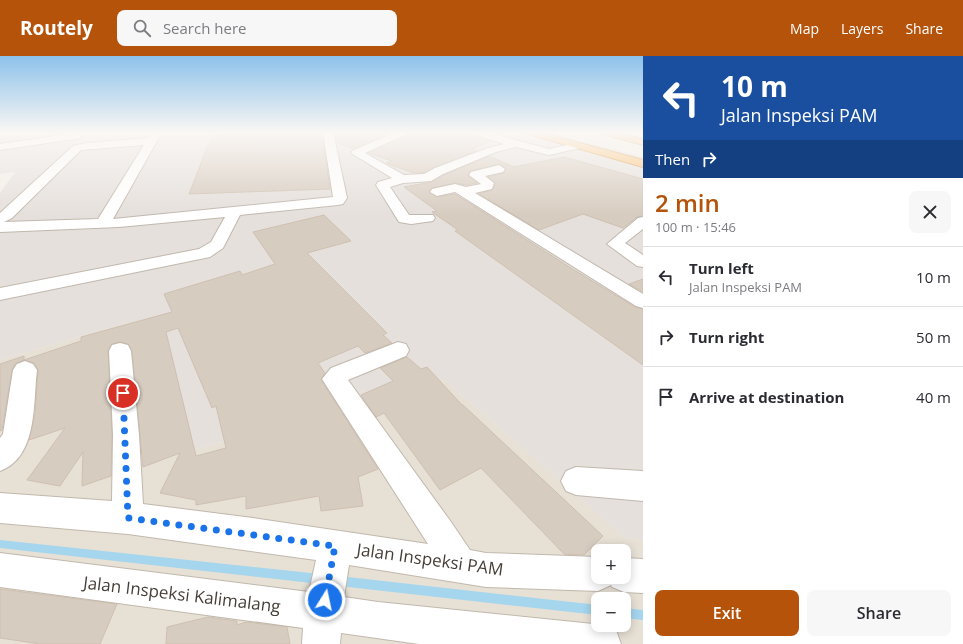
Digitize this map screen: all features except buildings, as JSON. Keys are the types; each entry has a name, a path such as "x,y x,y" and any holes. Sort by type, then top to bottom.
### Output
{"highway":[{"path":"626,159 643,164"}],"street":[{"path":"0,219 7,215 65,159"},
{"path":"103,224 141,159"},
{"path":"0,226 103,224 338,201 340,198 333,159"},
{"path":"367,159 402,179"},
{"path":"428,218 411,220 404,219 382,185 402,179 427,178 439,171 468,159"},
{"path":"463,192 488,186 488,183 475,175 499,169"},
{"path":"437,192 455,188 463,192 643,302"},
{"path":"0,294 204,253 217,245 236,211"},
{"path":"643,221 615,245 643,262"},
{"path":"624,236 643,243"},
{"path":"398,350 339,374 334,379 440,533 460,566"},
{"path":"120,351 126,435 128,518"},
{"path":"0,458 16,438 25,370"},
{"path":"576,481 643,486"},
{"name":"Jalan Inspeksi PAM","path":"0,508 128,518 334,550 486,570 591,574"},
{"path":"323,619 334,550"},
{"name":"Jalan Inspeksi Kalimalang","path":"0,570 323,619 378,621 602,644"},
{"path":"631,575 643,576"}],"shaded area":[{"path":"0,159 643,159 643,540 625,538 445,380 192,450 126,323 0,360 0,193 15,172 0,174"},
{"path":"126,323 192,450 445,380 625,538 643,540 643,644 0,644 0,360"}],"waterway":[{"path":"0,544 320,579"},
{"path":"339,581 591,609"},
{"path":"631,614 643,615"}],"route":[{"path":"123,393 126,435 128,518 335,546 325,600"}]}
